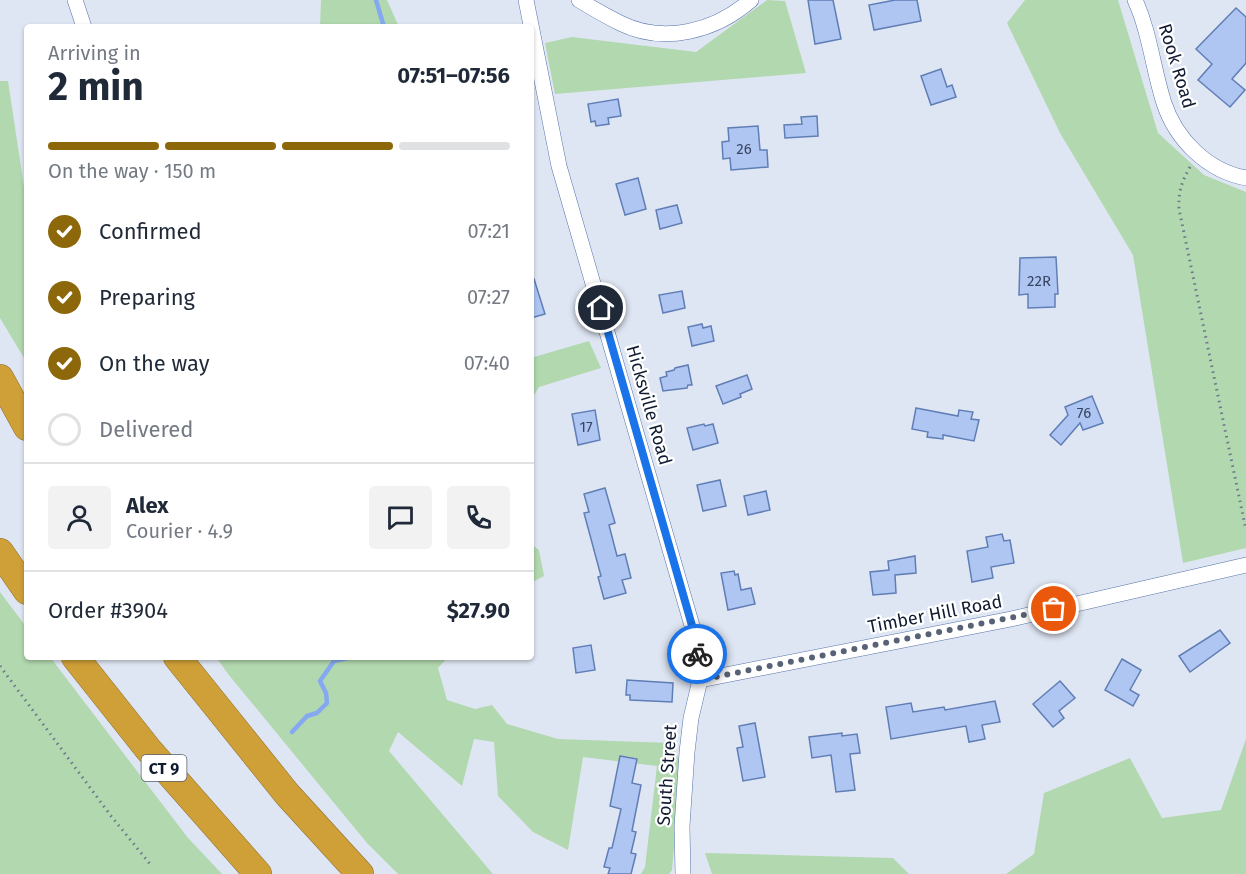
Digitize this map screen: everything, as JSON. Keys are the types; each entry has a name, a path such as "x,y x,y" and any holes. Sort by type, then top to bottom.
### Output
{"highway":[{"path":"0,378 24,422"},
{"path":"0,552 24,587"},
{"name":"CT 9","path":"77,660 148,749 258,874"},
{"path":"179,660 287,794 360,874"}],"street":[{"path":"75,0 83,24"},
{"name":"Hicksville Road","path":"526,0 531,24"},
{"path":"579,0 622,24 649,32 680,34 705,28 732,15 751,0"},
{"name":"Rook Road","path":"1135,0 1149,40 1165,106 1179,131 1197,155 1219,169 1246,178"},
{"name":"Hicksville Road","path":"534,40 559,166 695,636 700,680"},
{"name":"Timber Hill Road","path":"700,680 1011,619 1246,565"},
{"name":"South Street","path":"683,874 682,826 687,752 691,718 700,680"}],"path":[{"path":"1197,155 1181,183 1178,196 1179,209 1246,530"},
{"path":"0,666 111,816 150,864"}],"green space":[{"path":"321,0 387,0 398,24 320,24"},
{"path":"767,0 785,1 806,73 555,94 545,43 572,37 696,52"},
{"path":"1025,0 1118,0 1158,133 1204,175 1246,192 1246,548 1183,563 1133,255 1060,133 1007,23"},
{"path":"0,81 8,81 24,187 24,358 0,318"},
{"path":"589,341 601,368 539,387 534,395 534,357"},
{"path":"534,546 539,550 544,576 534,581"},
{"path":"0,592 24,624 24,660 52,660 188,838 222,874 0,874"},
{"path":"218,660 445,660 438,668 447,700 475,709 492,705 507,724 558,739 671,743 681,763 672,870 669,874 641,874 645,867 657,766 583,757 568,850 533,832 498,796 494,742 474,739 462,786 398,732 389,751 493,874 398,874 367,843"},
{"path":"1246,739 1246,874 1006,874 1034,854 1044,793 1130,758 1162,818 1221,810"},
{"path":"705,853 893,858 909,874 712,874"}],"building":[{"path":"808,0 833,0 841,39 815,44"},
{"path":"895,0 917,0 921,21 874,30 869,5"},
{"path":"1236,8 1246,17 1246,63 1232,79 1245,90 1230,107 1198,80 1212,64 1196,49"},
{"path":"941,69 947,87 952,85 956,97 931,105 921,76"},
{"path":"618,99 621,116 608,118 609,124 596,126 595,121 591,122 588,104"},
{"path":"817,116 818,136 785,138 784,125 802,124 801,117"},
{"path":"758,126 760,150 767,150 768,167 731,170 730,158 723,159 722,142 729,141 728,128"},
{"path":"638,178 646,209 625,215 616,184"},
{"path":"677,205 682,223 660,229 656,210"},
{"path":"1056,257 1058,294 1055,294 1055,307 1028,308 1028,294 1019,295 1020,258"},
{"path":"534,279 545,314 534,317"},
{"path":"682,291 685,308 663,313 659,295"},
{"path":"702,324 703,328 711,326 714,341 692,346 688,327"},
{"path":"688,365 692,385 688,385 687,388 663,391 660,378 667,376 666,372"},
{"path":"747,375 752,389 740,394 741,397 723,404 716,386"},
{"path":"1092,396 1103,423 1083,430 1080,423 1061,445 1050,435 1068,415 1065,407"},
{"path":"916,408 958,416 959,410 973,412 971,419 979,420 974,441 943,435 943,439 927,437 928,432 912,429"},
{"path":"595,410 600,440 578,445 572,414"},
{"path":"704,424 705,426 713,424 718,443 693,450 687,428"},
{"path":"720,480 726,506 703,511 697,485"},
{"path":"605,488 615,523 609,525 617,556 625,554 631,578 622,580 626,593 604,599 598,577 601,576 584,513 589,512 584,494"},
{"path":"766,491 770,510 748,515 744,496"},
{"path":"1002,534 1004,541 1010,540 1014,563 991,567 993,578 972,582 967,551 988,547 986,537"},
{"path":"915,556 916,573 895,575 896,593 873,595 870,572 889,570 888,561"},
{"path":"734,571 735,575 738,574 741,590 751,588 755,604 728,610 721,573"},
{"path":"1220,630 1230,643 1190,672 1179,656"},
{"path":"591,645 595,670 576,673 573,648"},
{"path":"1122,659 1141,670 1130,690 1139,695 1133,706 1105,690"},
{"path":"627,680 673,683 672,702 630,700 630,695 626,695"},
{"path":"1060,681 1075,698 1059,711 1064,718 1053,727 1033,704"},
{"path":"995,701 1000,722 982,725 985,739 969,742 966,726 891,739 886,707 911,703 913,712 944,707 945,710"},
{"path":"755,723 765,777 743,781 737,748 743,747 739,726"},
{"path":"842,733 842,736 857,734 860,753 850,754 855,790 836,792 831,755 812,758 809,737"},
{"path":"620,756 637,759 632,783 641,785 632,831 636,832 631,853 636,854 631,874 608,874 610,868 604,867 609,848 612,848 621,809 610,806"}],"waterway":[{"path":"376,0 383,24"},
{"path":"292,732 307,716 317,713 327,703 326,693 320,681 334,661 338,660"}],"way so far":[{"path":"697,654 700,680 1054,609"}],"route":[{"path":"601,308 695,636 697,654"}]}
